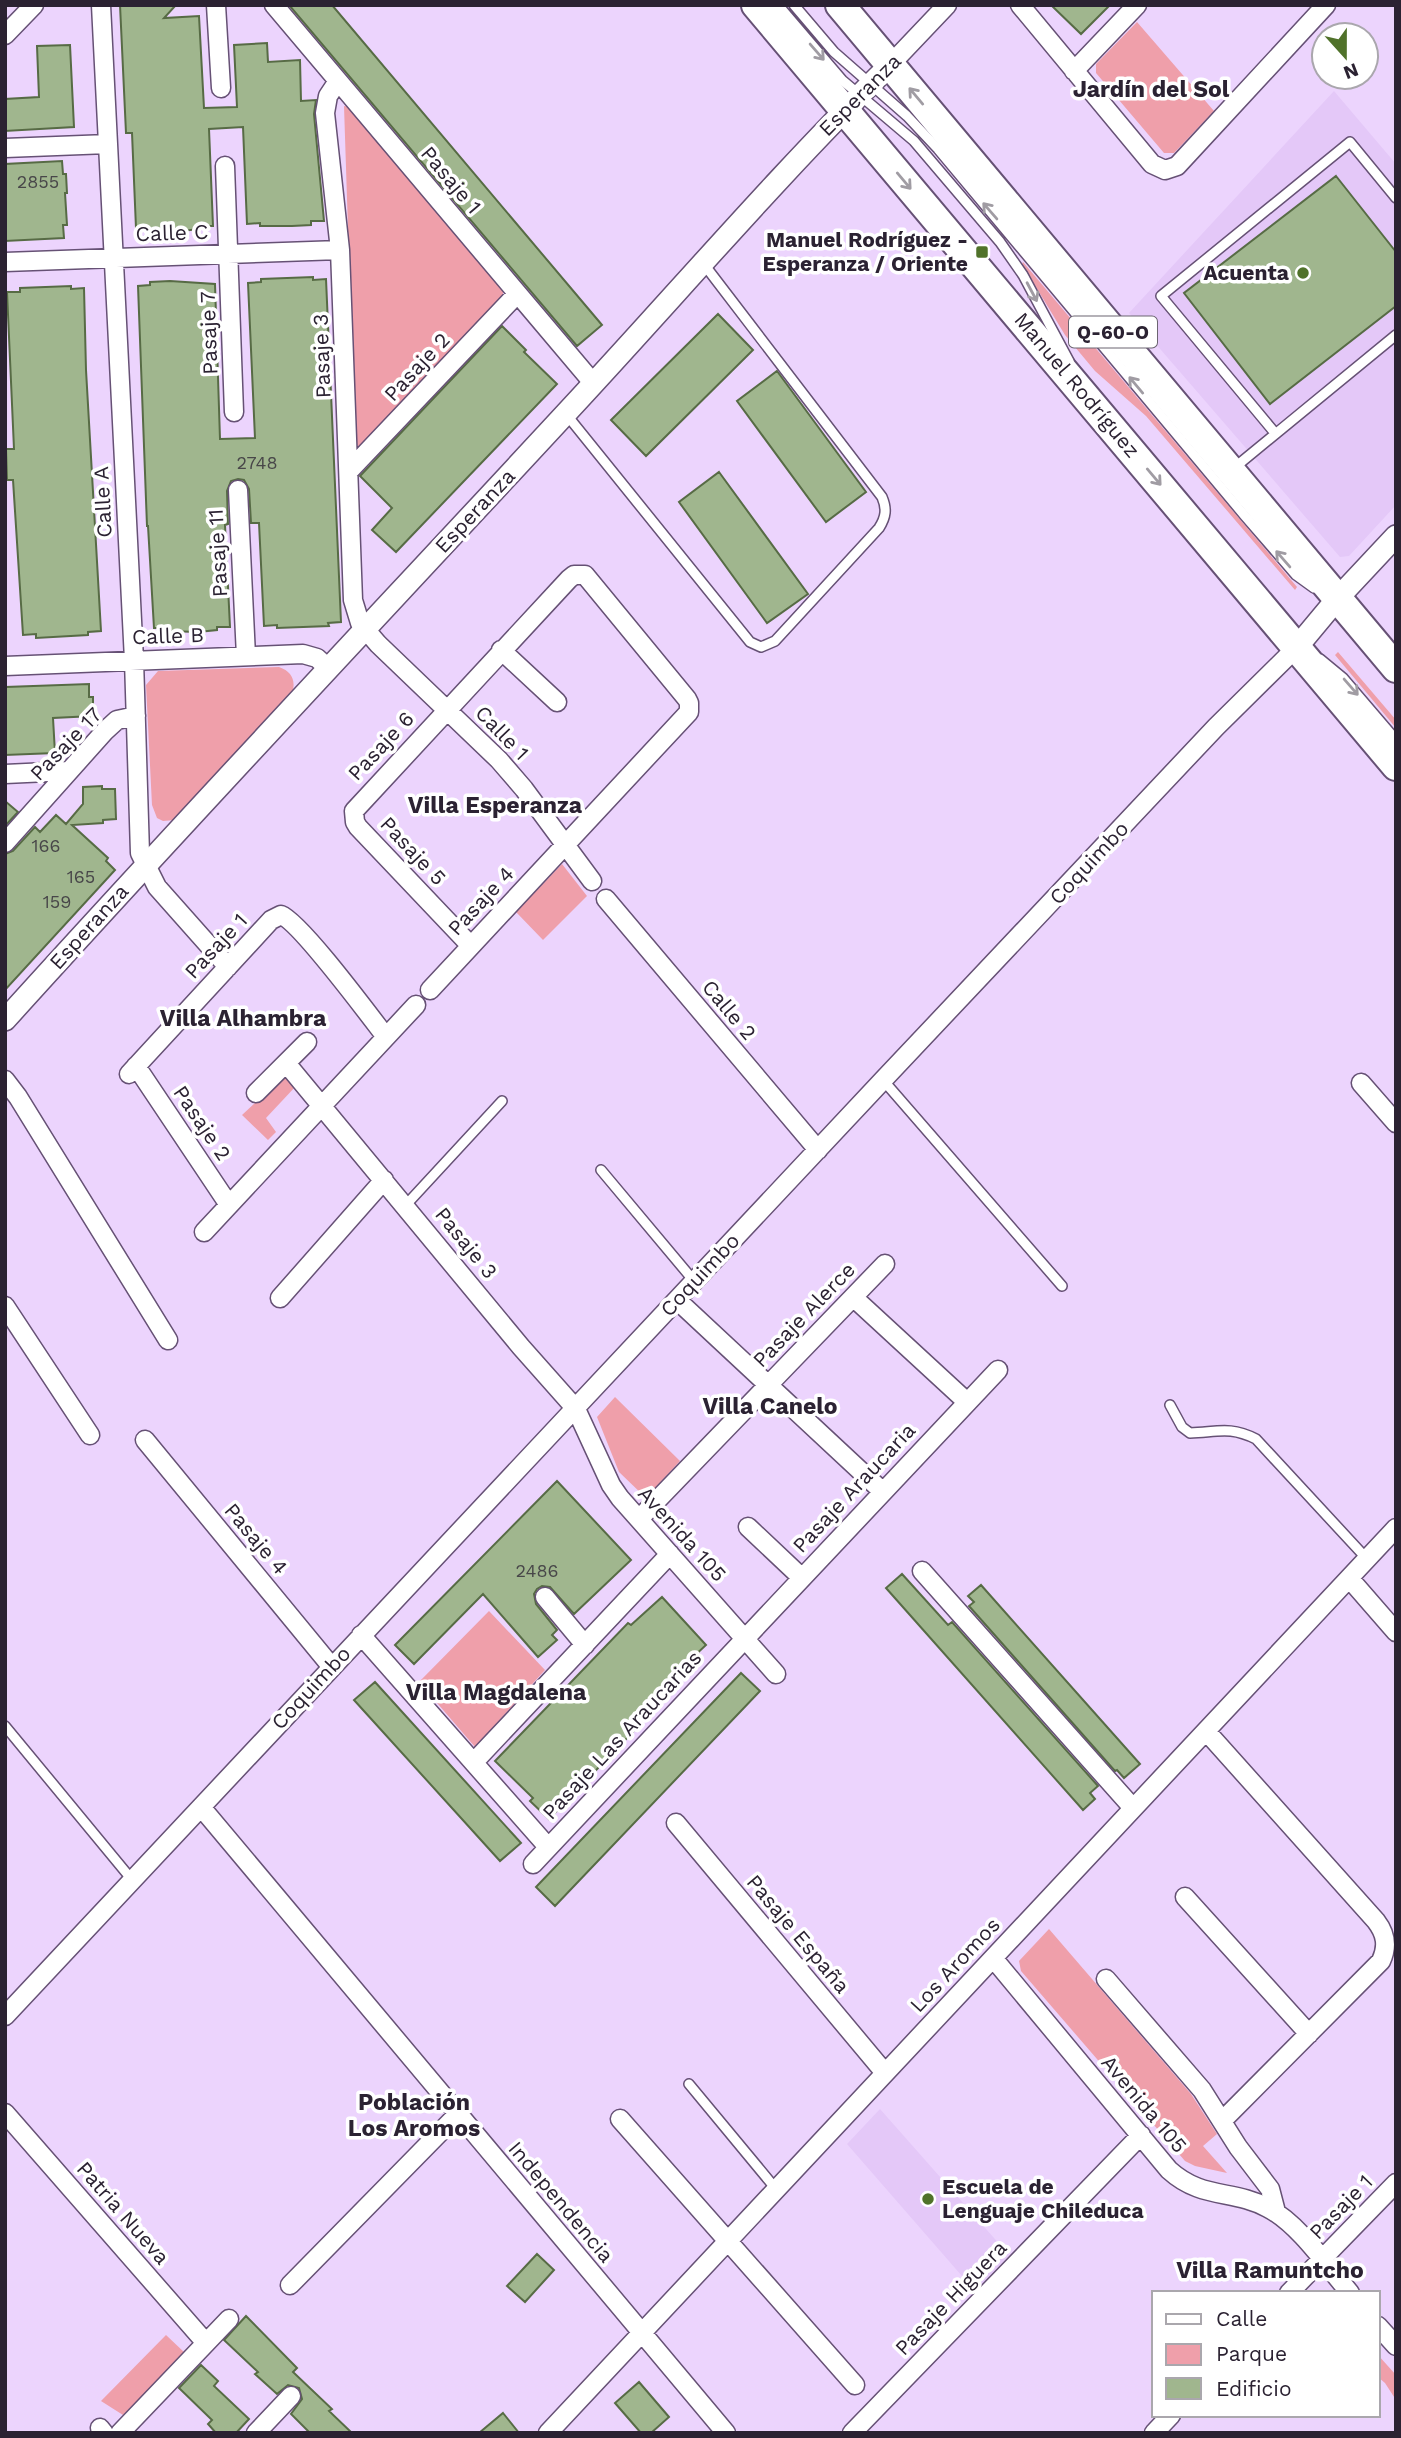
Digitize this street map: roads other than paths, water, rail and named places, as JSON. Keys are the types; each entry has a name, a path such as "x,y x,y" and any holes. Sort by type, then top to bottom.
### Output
{"main road":[{"name":"Manuel Rodríguez","path":"756,5 858,96 1079,387 1396,766"},
{"name":"Q-60-O","path":"840,5 1396,668"}],"street":[{"path":"5,35 34,5"},
{"name":"Calle A","path":"101,5 134,660 140,845 145,865 157,887 228,967"},
{"path":"216,5 221,88"},
{"name":"Pasaje 1","path":"274,5 594,384"},
{"name":"Esperanza","path":"5,1020 145,865 594,384 703,263 858,96 947,5"},
{"path":"1020,5 1152,164 1165,170 1177,166 1326,5"},
{"path":"1074,71 1137,5"},
{"name":"Pasaje 3","path":"338,81 328,96 325,113 340,250 353,600 356,616 365,629"},
{"path":"5,148 108,144"},
{"path":"225,166 229,254"},
{"name":"Calle C","path":"5,262 340,250"},
{"name":"Pasaje 7","path":"229,254 234,412"},
{"name":"Pasaje 2","path":"349,471 517,294"},
{"name":"Pasaje 11","path":"238,490 246,656"},
{"name":"Coquimbo","path":"5,2016 360,1635 576,1409 1216,727 1297,647 1396,536"},
{"path":"447,708 569,579 580,574 590,578 687,699 690,708 687,716 566,844"},
{"name":"Calle 1","path":"365,629 499,760 592,881"},
{"path":"5,649 6,666"},
{"path":"501,650 557,702"},
{"name":"Calle B","path":"6,666 310,654 328,668"},
{"name":"Pasaje 6","path":"353,817 356,806 447,708"},
{"name":"Pasaje 17","path":"5,843 117,720 136,716"},
{"path":"5,774 69,771"},
{"name":"Pasaje 5","path":"353,817 358,827 471,946"},
{"name":"Pasaje 4","path":"430,990 566,844"},
{"name":"Calle 2","path":"606,899 818,1150"},
{"name":"Pasaje 1","path":"133,1070 271,920 281,915 289,918 304,935 386,1037"},
{"path":"204,1232 416,1005"},
{"path":"256,1093 306,1042"},
{"path":"286,1063 323,1105"},
{"name":"Pasaje 2","path":"133,1070 229,1205"},
{"path":"5,1080 168,1340"},
{"path":"1361,1083 1396,1123"},
{"name":"Pasaje 3","path":"323,1105 521,1347 576,1409"},
{"path":"280,1298 384,1180"},
{"name":"Pasaje Alerce","path":"639,1519 885,1264"},
{"path":"853,1297 967,1402"},
{"path":"677,1300 882,1491"},
{"path":"5,1306 90,1435"},
{"name":"Pasaje Araucaria","path":"744,1637 998,1370"},
{"name":"Avenida 105","path":"576,1409 611,1485 776,1674"},
{"name":"Pasaje 4","path":"145,1440 331,1666"},
{"path":"748,1527 801,1577"},
{"name":"Los Aromos","path":"548,2433 1396,1528"},
{"path":"474,1762 670,1554"},
{"path":"922,1571 1133,1808"},
{"path":"1349,1578 1396,1632"},
{"path":"545,1597 584,1645"},
{"path":"360,1635 548,1847"},
{"name":"Pasaje Las Araucarias","path":"533,1864 744,1637"},
{"path":"1206,1731 1376,1921 1384,1933 1386,1948 1381,1961 1222,2121"},
{"name":"Independencia","path":"201,1807 726,2433"},
{"name":"Pasaje España","path":"676,1824 885,2073"},
{"path":"1185,1897 1309,2034"},
{"name":"Avenida 105","path":"993,1958 1169,2170 1195,2188 1252,2202 1276,2212 1296,2230 1348,2291"},
{"path":"1105,1979 1195,2080 1238,2147 1270,2189 1276,2212"},
{"name":"Patria Nueva","path":"5,2113 206,2343"},
{"path":"290,2285 458,2114"},
{"path":"620,2119 855,2385"},
{"name":"Pasaje Higuera","path":"852,2433 1141,2135"},
{"name":"Pasaje 1","path":"1291,2291 1396,2183"},
{"path":"120,2433 229,2319"},
{"path":"1380,2328 1396,2346"},
{"path":"256,2433 291,2396"},
{"path":"1154,2433 1169,2417"}],"lane":[{"path":"778,5 858,96 906,116 938,149 1296,575 1310,586 1337,599"},
{"path":"794,5 834,52 858,96"},
{"path":"1275,433 1161,296 1350,142 1396,198"},
{"path":"566,414 750,642 761,647 775,641 879,528 886,513 885,505 882,497 703,263"},
{"path":"1230,471 1396,335"},
{"path":"1297,647 1336,671 1396,740"},
{"path":"883,1080 1062,1286"},
{"path":"405,1206 502,1101"},
{"path":"601,1170 694,1281"},
{"path":"1170,1405 1182,1427 1190,1433 1229,1430 1256,1439 1367,1559"},
{"path":"5,1726 133,1881"},
{"path":"690,2084 776,2189"}],"place":[{"name":"Manuel Rodríguez - Esperanza / Oriente","path":"982,252"},
{"name":"Acuenta","path":"1303,273"},
{"name":"Escuela de Lenguaje Chileduca","path":"928,2199"}],"district":[{"name":"Jardín del Sol","path":"1151,89"},
{"name":"Villa Esperanza","path":"495,805"},
{"name":"Villa Alhambra","path":"243,1018"},
{"name":"Villa Canelo","path":"770,1406"},
{"name":"Villa Magdalena","path":"496,1692"},
{"name":"Población Los Aromos","path":"414,2115"},
{"name":"Villa Ramuntcho","path":"1270,2270"}]}
